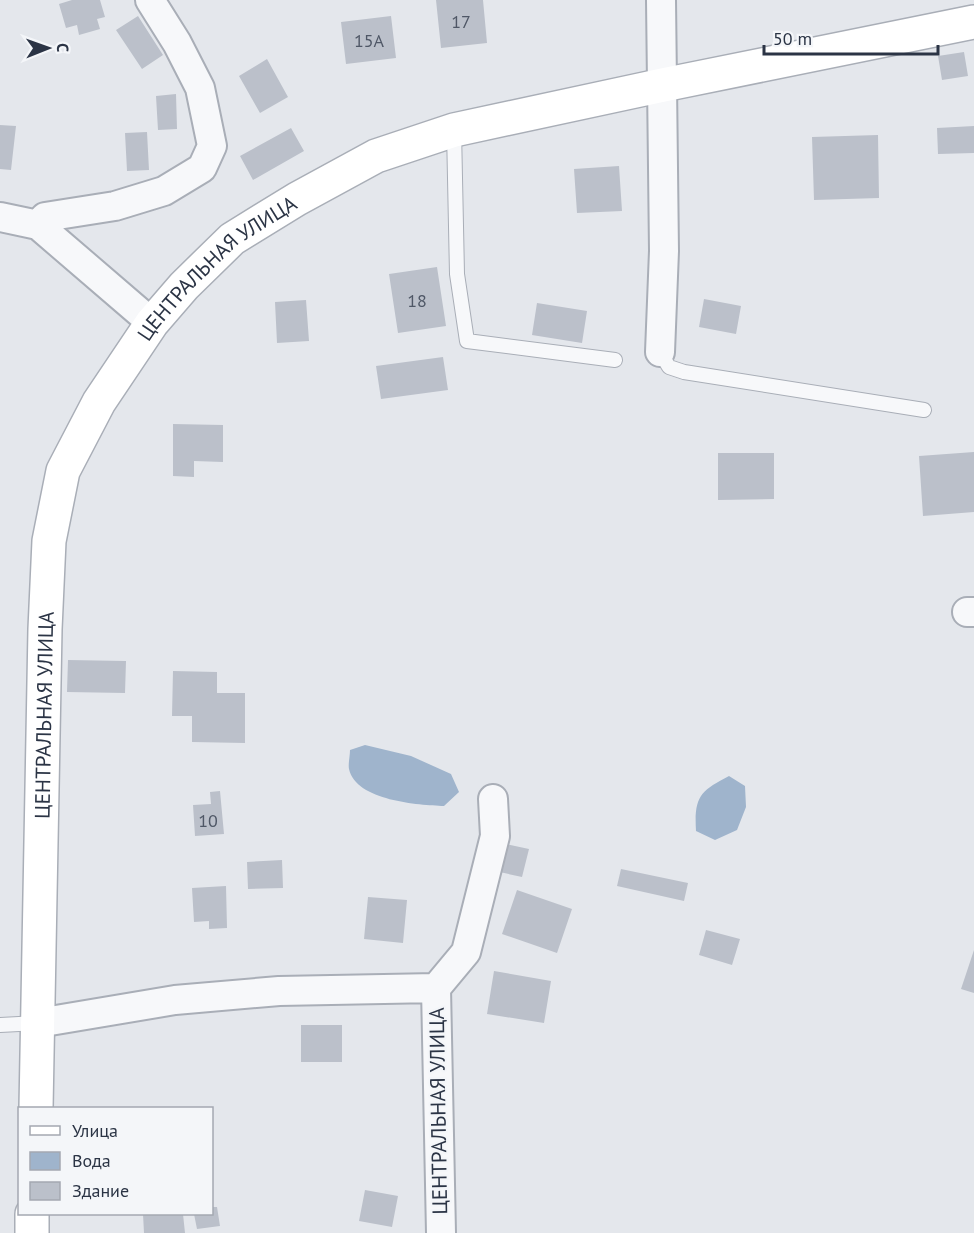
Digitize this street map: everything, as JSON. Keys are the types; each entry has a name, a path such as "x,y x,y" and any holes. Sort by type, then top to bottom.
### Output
{"street":[{"path":"38,225 45,217 115,206 164,191 202,168 212,146 200,88 177,43 150,0"},
{"path":"660,352 664,251 661,0"},
{"name":"ЦЕНТРАЛЬНАЯ УЛИЦА","path":"36,1107 49,541 63,471 99,402 152,323 184,286 232,239 297,199 376,156 454,130 974,22"},
{"path":"0,217 38,225 152,323"},
{"name":"ЦЕНТРАЛЬНАЯ УЛИЦА","path":"441,1233 436,988 466,952 495,836 492,799"},
{"name":"ЦЕНТРАЛЬНАЯ УЛИЦА","path":"38,1023 175,1000 268,992 436,988"},
{"path":"32,1215 32,1233"}],"lane":[{"path":"454,130 457,274 467,341 615,360"},
{"path":"660,352 669,367 684,372 924,410"},
{"path":"0,1025 38,1023"}],"water":[{"path":"365,745 411,756 451,774 459,792 444,806 405,802 376,795 354,780 349,769 350,750"},
{"path":"729,776 745,786 746,807 737,830 715,840 696,831 696,810 705,791"}],"building":[{"path":"72,0 100,0 105,17 97,19 100,29 79,35 77,25 66,28 59,4"},
{"path":"436,0 483,0 487,43 441,48"},
{"path":"138,16 163,55 142,69 116,30"},
{"path":"391,16 396,58 346,64 341,22"},
{"path":"964,52 968,76 942,80 938,56"},
{"path":"267,59 288,97 260,113 239,76"},
{"path":"176,94 177,129 158,130 156,96"},
{"path":"0,125 16,126 11,170 0,169"},
{"path":"974,126 974,153 938,154 937,128"},
{"path":"291,128 304,151 253,180 240,156"},
{"path":"147,132 149,170 127,171 125,133"},
{"path":"878,135 879,198 814,200 812,137"},
{"path":"619,166 622,211 577,213 574,169"},
{"path":"437,267 446,326 398,333 389,274"},
{"path":"704,299 741,306 736,334 699,327"},
{"path":"306,300 309,341 277,343 275,302"},
{"path":"537,303 587,311 582,343 532,335"},
{"path":"443,357 448,390 381,399 376,366"},
{"path":"173,424 223,425 223,462 194,461 194,477 173,476"},
{"path":"974,452 974,512 923,516 919,456"},
{"path":"718,453 774,453 774,499 718,500"},
{"path":"68,660 126,661 125,693 67,692"},
{"path":"173,671 217,672 217,693 245,693 245,743 192,742 192,716 172,716"},
{"path":"220,791 224,834 195,836 193,805 211,804 210,792"},
{"path":"501,843 529,849 522,877 495,871"},
{"path":"282,860 283,888 248,889 247,862"},
{"path":"621,869 688,883 684,901 617,886"},
{"path":"226,886 227,928 209,929 209,921 194,922 192,888"},
{"path":"517,890 572,909 557,953 502,934"},
{"path":"368,897 407,900 403,943 364,939"},
{"path":"706,930 740,939 732,965 699,955"},
{"path":"974,950 974,993 961,989"},
{"path":"494,971 551,981 544,1023 487,1014"},
{"path":"301,1025 342,1025 342,1062 301,1062"},
{"path":"365,1190 398,1196 392,1227 359,1221"},
{"path":"213,1207 217,1207 220,1226 197,1229 194,1215 213,1215"},
{"path":"143,1215 183,1215 185,1233 144,1233"}]}
